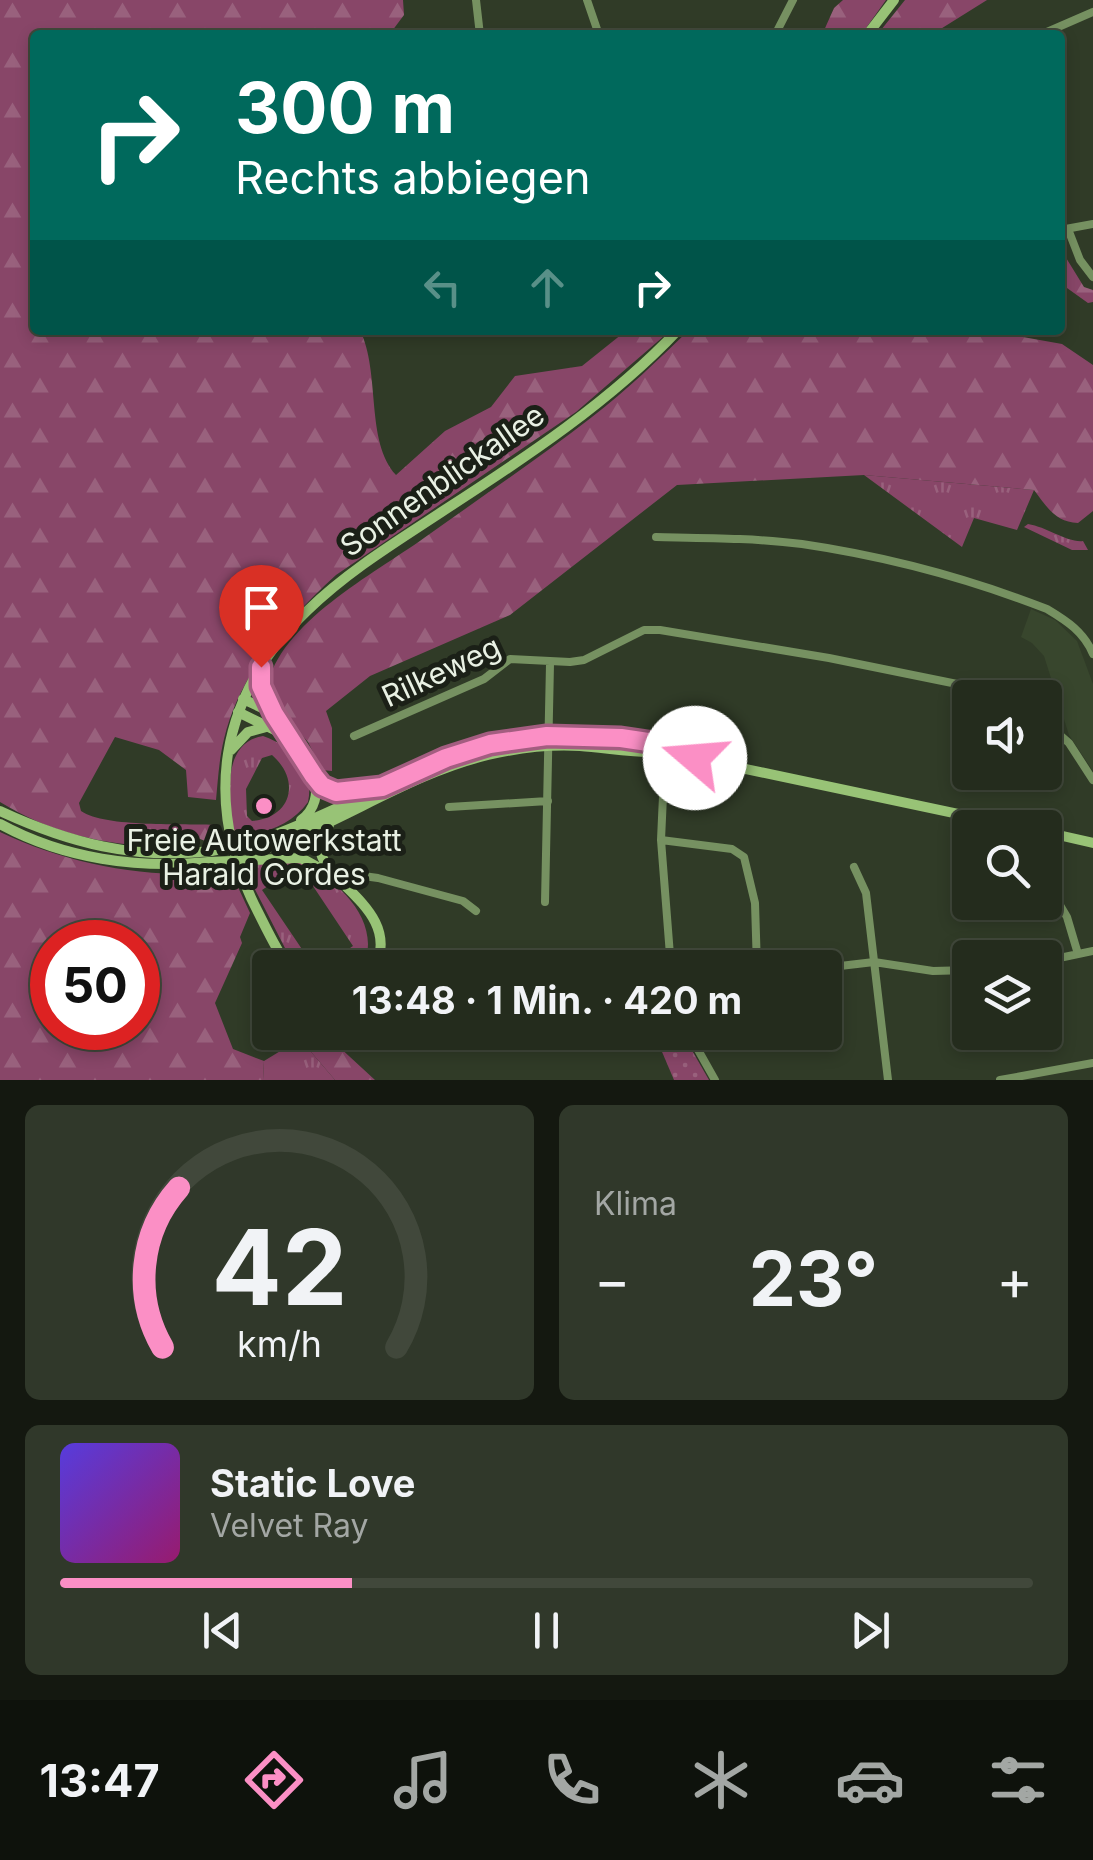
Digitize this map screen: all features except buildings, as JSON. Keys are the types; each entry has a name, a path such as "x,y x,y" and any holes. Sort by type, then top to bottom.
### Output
{"main road":[{"path":"872,30 894,0"},
{"name":"Sonnenblickallee","path":"279,950 239,876 224,804 228,755 238,712 261,667 290,628 334,586 609,394 673,335"},
{"path":"261,667 261,686 272,720"},
{"path":"242,699 292,740 322,786 336,792 382,787"},
{"path":"238,712 272,720"},
{"path":"228,755 243,736 272,720"},
{"path":"282,833 457,754 501,742 621,738 648,742 666,752 952,813"},
{"path":"0,824 46,844 100,859 156,864 252,852 330,824 442,769 547,741"},
{"path":"252,852 310,811 317,791 314,776"},
{"path":"0,811 88,845 145,854 210,857"},
{"path":"330,824 320,839 320,854 376,922 381,950"},
{"path":"1062,836 1093,843"},
{"path":"252,852 301,858 339,880"}],"street":[{"path":"476,0 479,30"},
{"path":"586,0 597,30"},
{"path":"778,30 793,0"},
{"path":"1052,30 1093,12"},
{"path":"1065,230 1093,224"},
{"path":"1065,232 1093,276"},
{"path":"656,537 802,544 881,560 1047,610 1087,640 1093,654"},
{"name":"Rilkeweg","path":"354,736 484,679 510,659 550,664 584,660 638,632 660,630 952,683"},
{"path":"545,902 550,664"},
{"path":"1062,737 1093,780"},
{"path":"666,752 661,840 670,950"},
{"path":"449,807 548,801"},
{"path":"661,840 732,849 742,854 755,903 756,950"},
{"path":"854,867 866,894 888,1080"},
{"path":"339,880 356,875 378,878 463,901 476,911"},
{"path":"1062,909 1078,954"},
{"path":"1062,958 1093,951"},
{"path":"842,966 874,962 952,970"},
{"path":"698,1050 715,1080"},
{"path":"1000,1080 1093,1063"}],"shaded area":[{"path":"1031,609 1055,620 1077,641 1093,684 1093,771 1069,735 1062,713 1062,680 1052,680 1044,656 1021,637"}],"green space":[{"path":"0,0 403,0 404,15 393,30 30,30 30,335 362,335 370,366 380,444 396,475 445,431 491,407 515,376 582,366 621,335 665,335 576,412 336,575 300,610 241,691 224,739 216,800 188,797 186,770 159,750 115,737 79,803 81,811 126,822 217,825 219,839 205,841 193,836 192,845 166,846 92,839 45,825 0,802"},
{"path":"843,0 886,0 865,30 824,30 834,8"},
{"path":"905,0 987,0 939,30 881,30"},
{"path":"1065,256 1084,287 1093,290 1093,302 1088,303 1065,287"},
{"path":"684,335 1012,335 1062,344 1093,365 1093,511 1078,523 1070,522 1052,513 1034,490 864,475 677,485 510,615 370,676 326,711 332,728 332,771 322,770 308,742 279,709 267,688 275,664 290,642 331,602 509,478 630,386"},
{"path":"864,475 1034,490 1017,530 974,518 962,547"},
{"path":"1028,524 1083,541 1088,550 1072,550 1024,527"},
{"path":"263,736 299,760 308,779 308,802 275,828 233,836 230,776 239,750","holes":["272,755 281,765 289,786 284,805 276,813 252,821 247,816 246,789 262,758"]},
{"path":"0,832 55,854 113,868 172,874 231,872 250,913 240,937 242,943 215,1003 233,1049 264,1061 263,1080 0,1080"},
{"path":"300,862 329,880 354,904 367,934 368,950 347,950 353,946 299,865 262,890 303,950 286,950 245,870 263,863"},
{"path":"282,1050 309,1050 335,1080 263,1080 264,1061"},
{"path":"309,1050 342,1050 375,1080 335,1080"},
{"path":"661,1050 692,1050 709,1080 674,1080"}],"place":[{"name":"Freie Autowerkstatt Harald Cordes","path":"264,806"}],"route":[{"path":"261,667 261,686 274,714 314,776 322,786 336,792 382,787 446,758 490,744 547,736 588,735 648,742 660,750 695,758"}]}
